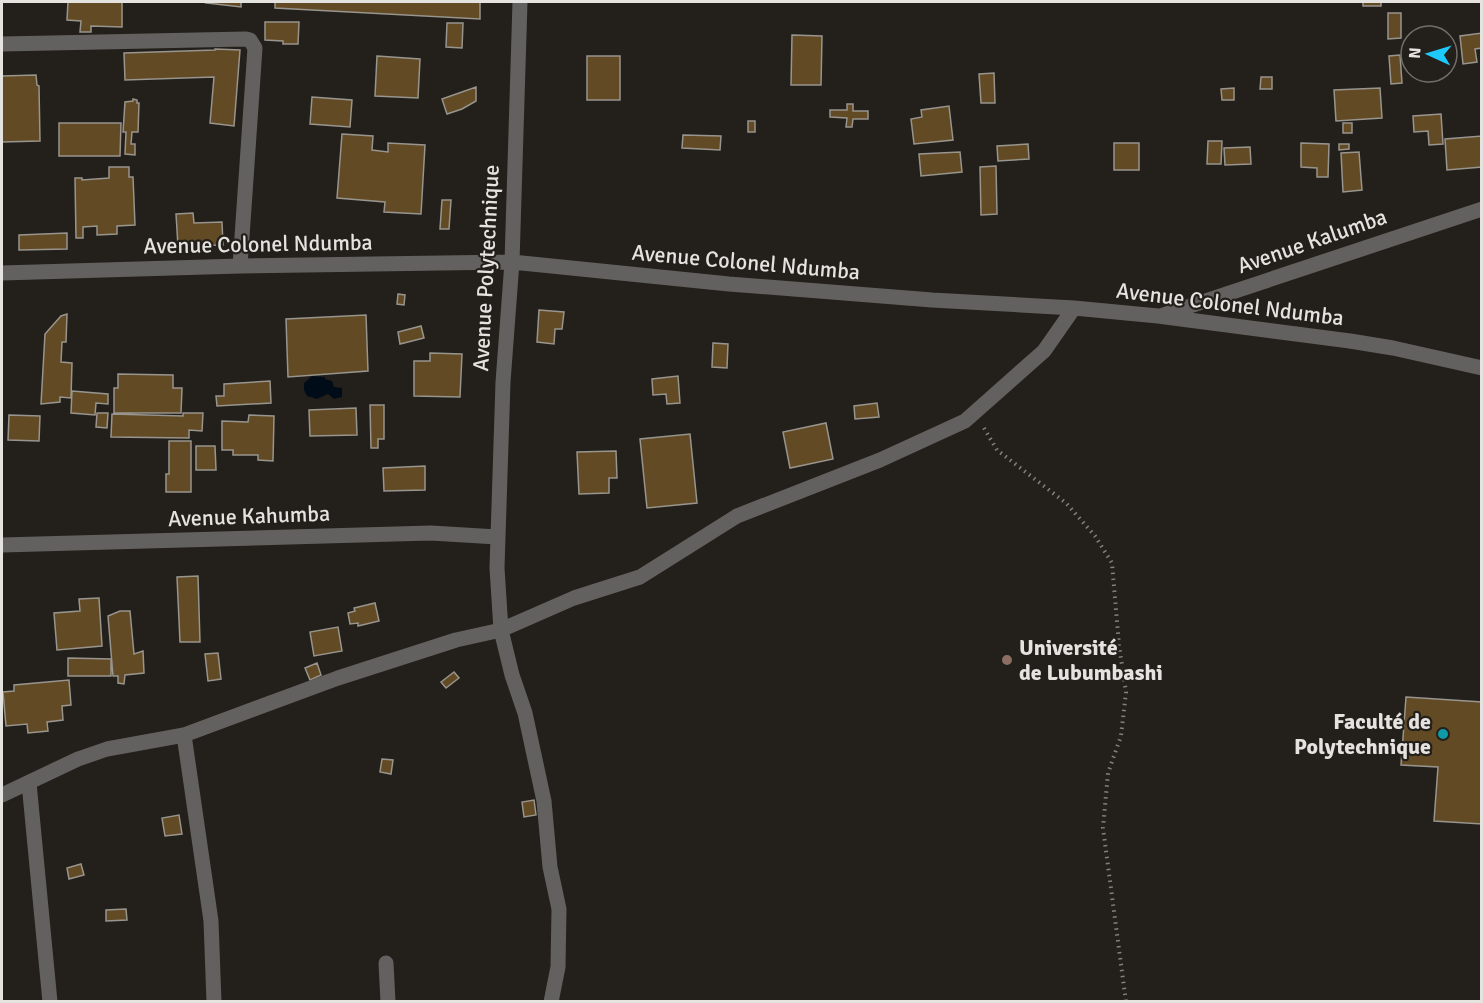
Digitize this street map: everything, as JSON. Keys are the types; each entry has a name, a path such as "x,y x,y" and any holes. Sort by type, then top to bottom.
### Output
{"street":[{"name":"Avenue Polytechnique","path":"520,2 512,262 503,382 497,537 501,630 512,675 525,713 544,801 550,867 559,909 558,968 551,1002"},
{"path":"2,44 250,40 255,48 240,266"},
{"name":"Avenue Kalumba","path":"1158,316 1482,209"},
{"name":"Avenue Colonel Ndumba","path":"2,273 240,266 512,262 740,285 1158,316 1350,341 1482,368"},
{"path":"2,795 78,759 107,749 184,735 338,678 456,640 501,630 574,598 640,577 737,516 880,460 954,428 965,421 1044,351 1074,308"},
{"name":"Avenue Kahumba","path":"2,545 431,533 497,537"},
{"path":"184,735 211,921 214,1002"},
{"path":"29,783 50,1002"},
{"path":"386,963 388,1002"}],"path":[{"path":"974,412 997,450 1066,503 1095,537 1113,563 1119,645 1126,692 1121,736 1108,773 1103,828 1126,1002"}],"water":[{"path":"312,376 325,377 332,381 334,387 342,388 342,397 334,399 328,394 317,399 307,396 304,383"}],"building":[{"path":"68,2 122,2 122,27 91,26 91,32 80,32 81,21 67,20"},
{"path":"241,2 241,7 206,3"},
{"path":"275,2 480,2 480,19 275,8"},
{"path":"1363,2 1381,2 1381,6 1363,6"},
{"path":"1388,13 1401,13 1399,38 1388,39"},
{"path":"265,22 299,22 298,44 283,44 283,41 265,40"},
{"path":"447,23 463,23 462,48 446,47"},
{"path":"1482,33 1482,48 1475,49 1477,62 1463,64 1460,36"},
{"path":"792,35 822,36 821,85 791,85"},
{"path":"240,50 234,126 210,123 214,77 125,80 124,53"},
{"path":"1399,55 1399,83 1391,84 1389,56"},
{"path":"377,56 420,59 418,98 375,96"},
{"path":"587,56 620,56 620,100 587,100"},
{"path":"994,73 995,103 981,103 979,74"},
{"path":"36,75 39,86 40,141 2,142 2,76"},
{"path":"1261,77 1272,77 1272,89 1260,89"},
{"path":"476,87 476,101 447,114 442,99"},
{"path":"1234,88 1234,100 1222,100 1221,89"},
{"path":"1380,88 1382,118 1336,121 1334,90"},
{"path":"312,97 352,100 350,127 310,124"},
{"path":"133,99 139,103 138,132 132,132 131,144 135,144 135,155 125,154 126,132 123,132 125,102 133,101"},
{"path":"847,104 853,104 853,111 868,111 868,119 853,119 852,127 846,127 847,118 830,117 830,110 847,110"},
{"path":"949,106 953,140 914,144 911,119 922,117 921,110"},
{"path":"1441,114 1443,144 1429,145 1428,131 1414,132 1413,116"},
{"path":"748,121 755,121 755,132 748,132"},
{"path":"59,123 121,123 120,156 59,156"},
{"path":"1343,123 1352,123 1352,133 1343,133"},
{"path":"342,134 373,136 372,150 388,152 388,143 425,145 421,214 384,212 385,202 337,198"},
{"path":"683,135 721,136 720,150 682,148"},
{"path":"1482,136 1482,167 1447,170 1445,139"},
{"path":"1208,141 1222,141 1221,164 1207,164"},
{"path":"1114,143 1139,143 1139,170 1114,170"},
{"path":"1301,143 1329,144 1328,177 1317,177 1317,168 1301,167"},
{"path":"1028,144 1029,159 998,161 997,146"},
{"path":"1339,144 1349,144 1349,149 1339,150"},
{"path":"1250,147 1251,164 1225,165 1224,148"},
{"path":"960,152 962,172 921,176 919,154"},
{"path":"1359,152 1362,190 1343,192 1341,153"},
{"path":"996,166 997,214 981,215 980,167"},
{"path":"109,167 129,167 129,177 133,177 135,225 117,226 117,234 97,235 97,226 83,227 83,238 76,238 75,178 82,178 82,180 109,178"},
{"path":"442,200 451,200 449,229 440,229"},
{"path":"193,213 194,223 222,222 223,245 178,246 176,214"},
{"path":"67,233 67,249 19,250 19,235"},
{"path":"398,294 405,295 404,305 397,304"},
{"path":"539,310 564,312 562,329 555,329 554,344 537,342"},
{"path":"67,314 66,342 62,342 61,362 72,363 71,398 60,397 60,402 41,404 45,334 61,316"},
{"path":"366,315 368,371 288,377 286,319"},
{"path":"421,326 424,338 400,344 398,332"},
{"path":"713,343 728,344 727,368 712,367"},
{"path":"430,353 462,354 460,397 414,396 414,361 430,361"},
{"path":"118,374 173,375 173,388 182,388 181,413 114,413 114,388 118,388"},
{"path":"678,376 680,403 667,404 666,394 653,395 652,379"},
{"path":"270,381 271,403 217,406 216,396 224,396 224,384"},
{"path":"72,391 108,394 108,404 96,403 95,415 71,413"},
{"path":"877,403 879,417 855,419 854,406"},
{"path":"370,405 384,405 384,439 378,439 378,448 371,448"},
{"path":"356,408 357,435 310,436 309,410"},
{"path":"97,413 108,413 107,428 96,427"},
{"path":"183,413 203,413 202,431 189,430 189,438 111,437 112,414 183,416"},
{"path":"9,415 40,416 39,441 8,440"},
{"path":"249,415 274,416 273,461 258,460 258,455 233,455 233,450 222,450 222,421 248,422"},
{"path":"826,423 833,459 790,468 783,432"},
{"path":"690,434 697,503 647,508 640,439"},
{"path":"169,441 191,441 191,492 166,492 166,474 169,474"},
{"path":"196,446 215,446 216,470 196,470"},
{"path":"616,451 617,478 609,478 609,493 579,494 577,452"},
{"path":"425,466 425,490 384,491 383,468"},
{"path":"198,576 200,642 180,642 177,577"},
{"path":"99,598 102,646 57,650 54,613 80,611 79,599"},
{"path":"375,603 379,621 358,626 358,623 350,624 348,613 355,611 354,608"},
{"path":"120,611 130,611 134,654 143,651 144,673 125,675 124,684 118,683 118,676 113,676 108,616"},
{"path":"338,627 342,651 314,656 310,632"},
{"path":"218,653 221,679 208,681 205,654"},
{"path":"68,658 111,659 111,676 68,676"},
{"path":"317,663 321,675 310,680 305,668"},
{"path":"454,672 459,678 446,688 441,682"},
{"path":"69,680 71,705 62,706 63,720 47,722 48,731 28,733 27,724 6,726 3,692 14,691 14,685"},
{"name":"Faculté de Polytechnique","path":"1406,697 1482,702 1482,824 1434,821 1438,767 1401,765"},
{"path":"382,759 393,760 391,774 380,772"},
{"path":"534,800 536,815 524,817 522,802"},
{"path":"179,815 182,834 165,836 162,818"},
{"path":"81,864 84,875 69,879 67,868"},
{"path":"126,909 127,920 106,921 106,910"}],"place":[{"name":"Université de Lubumbashi","path":"1007,660"},
{"name":"Faculté de Polytechnique","path":"1443,734"}]}
